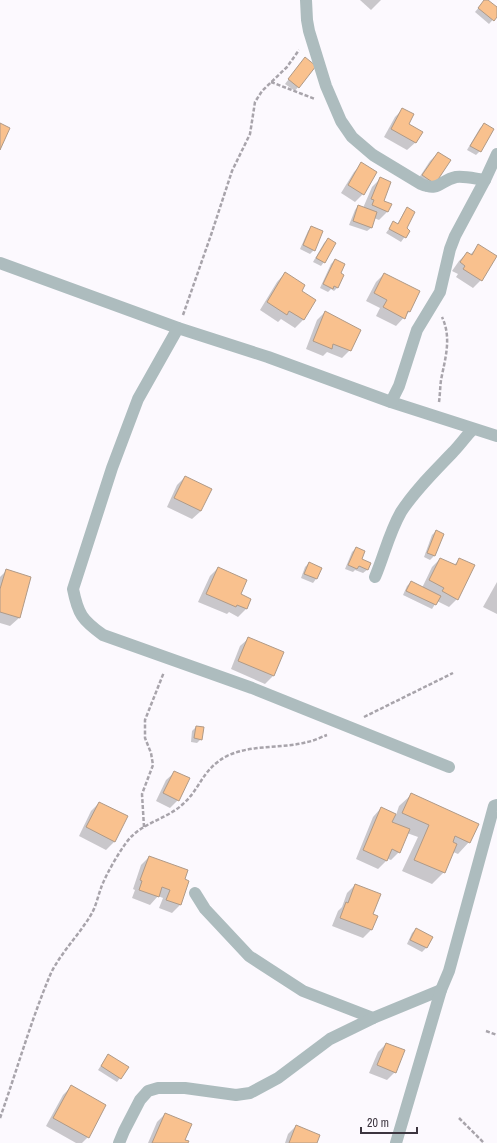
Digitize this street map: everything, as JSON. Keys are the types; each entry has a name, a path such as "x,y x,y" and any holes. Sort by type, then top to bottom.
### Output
{"street":[{"path":"306,0 309,31 326,86 341,121 352,137 374,155 429,188 435,187 457,177 485,180"},
{"path":"391,402 415,336 436,302 440,292 450,249 455,236 497,154"},
{"path":"0,263 178,328 268,357 391,402 497,436"},
{"path":"178,328 138,399 112,468 73,589 76,606 81,616 89,625 103,634 252,688 348,725 449,767"},
{"path":"375,577 392,532 402,511 414,494 473,429"},
{"path":"396,1143 441,990 449,971 494,806 497,804"},
{"path":"195,893 206,909 250,956 260,964 303,991 373,1018"},
{"path":"119,1143 140,1100 148,1091 158,1088 185,1088 236,1095 250,1093 278,1078 330,1038 373,1018 441,990"}],"path":[{"path":"178,328 232,171 250,134 255,102 262,91 293,60 309,31"},
{"path":"271,82 306,95 336,109"},
{"path":"436,302 448,335 437,417"},
{"path":"144,827 142,794 153,765 151,753 145,738 145,720 168,658"},
{"path":"0,1118 28,1034 52,973 62,953 92,912 101,886 115,860 131,836 144,827 169,815 184,803 204,775 217,762 240,752 307,743 348,725 453,673"},
{"path":"486,1031 497,1035"},
{"path":"459,1118 484,1143"}],"building":[{"path":"484,0 488,0 497,7 497,17 494,21 478,8"},
{"path":"305,57 316,66 299,88 288,79"},
{"path":"402,108 414,114 409,124 423,132 416,143 391,129"},
{"path":"0,123 10,128 0,150"},
{"path":"484,123 494,129 481,152 470,146"},
{"path":"438,152 451,160 435,184 422,175"},
{"path":"361,162 377,172 364,195 348,185"},
{"path":"380,177 391,182 384,201 392,204 388,212 372,205 374,200 371,199"},
{"path":"358,205 377,212 372,228 353,221"},
{"path":"407,207 415,212 407,228 410,231 406,238 389,229 393,221 398,224"},
{"path":"311,226 323,231 315,251 303,245"},
{"path":"328,238 336,243 325,263 316,258"},
{"path":"478,244 497,256 482,281 463,269 465,266 460,262 467,252 472,255"},
{"path":"335,259 345,264 341,273 344,275 338,288 334,286 333,289 323,284"},
{"path":"285,272 305,285 302,291 316,300 304,320 289,311 287,315 267,302"},
{"path":"384,273 420,291 405,319 383,307 387,300 374,293"},
{"path":"325,311 361,330 351,351 333,344 332,349 313,341"},
{"path":"185,476 212,489 201,511 174,498"},
{"path":"436,530 444,534 435,556 427,553"},
{"path":"356,547 365,551 362,559 371,563 368,570 359,566 357,569 348,565"},
{"path":"440,558 456,565 459,558 475,565 458,600 442,591 444,588 429,580"},
{"path":"309,562 322,568 317,579 304,574"},
{"path":"218,567 247,580 241,594 251,599 247,609 237,605 236,607 206,594"},
{"path":"6,569 31,577 20,618 0,612 0,589"},
{"path":"411,581 441,596 436,605 406,591"},
{"path":"248,637 284,652 274,676 238,661"},
{"path":"196,726 204,727 202,740 194,738"},
{"path":"174,771 190,778 179,801 163,793"},
{"path":"411,793 479,824 470,843 455,836 453,842 457,844 445,873 414,860 429,825 402,813"},
{"path":"99,802 128,816 115,842 86,827"},
{"path":"381,807 396,814 392,822 410,829 400,853 392,849 387,861 363,850"},
{"path":"149,856 188,870 185,879 189,881 181,905 166,900 170,890 162,887 159,897 139,890 142,881 140,880"},
{"path":"355,884 381,894 373,914 378,916 372,930 340,918 346,902 348,903"},
{"path":"416,928 433,937 427,948 410,940"},
{"path":"386,1043 405,1050 396,1073 377,1065"},
{"path":"108,1054 129,1067 121,1079 101,1066"},
{"path":"71,1085 106,1105 89,1138 53,1118"},
{"path":"165,1113 192,1124 185,1140 189,1141 188,1143 152,1143"},
{"path":"296,1125 320,1135 317,1143 289,1143"}]}
